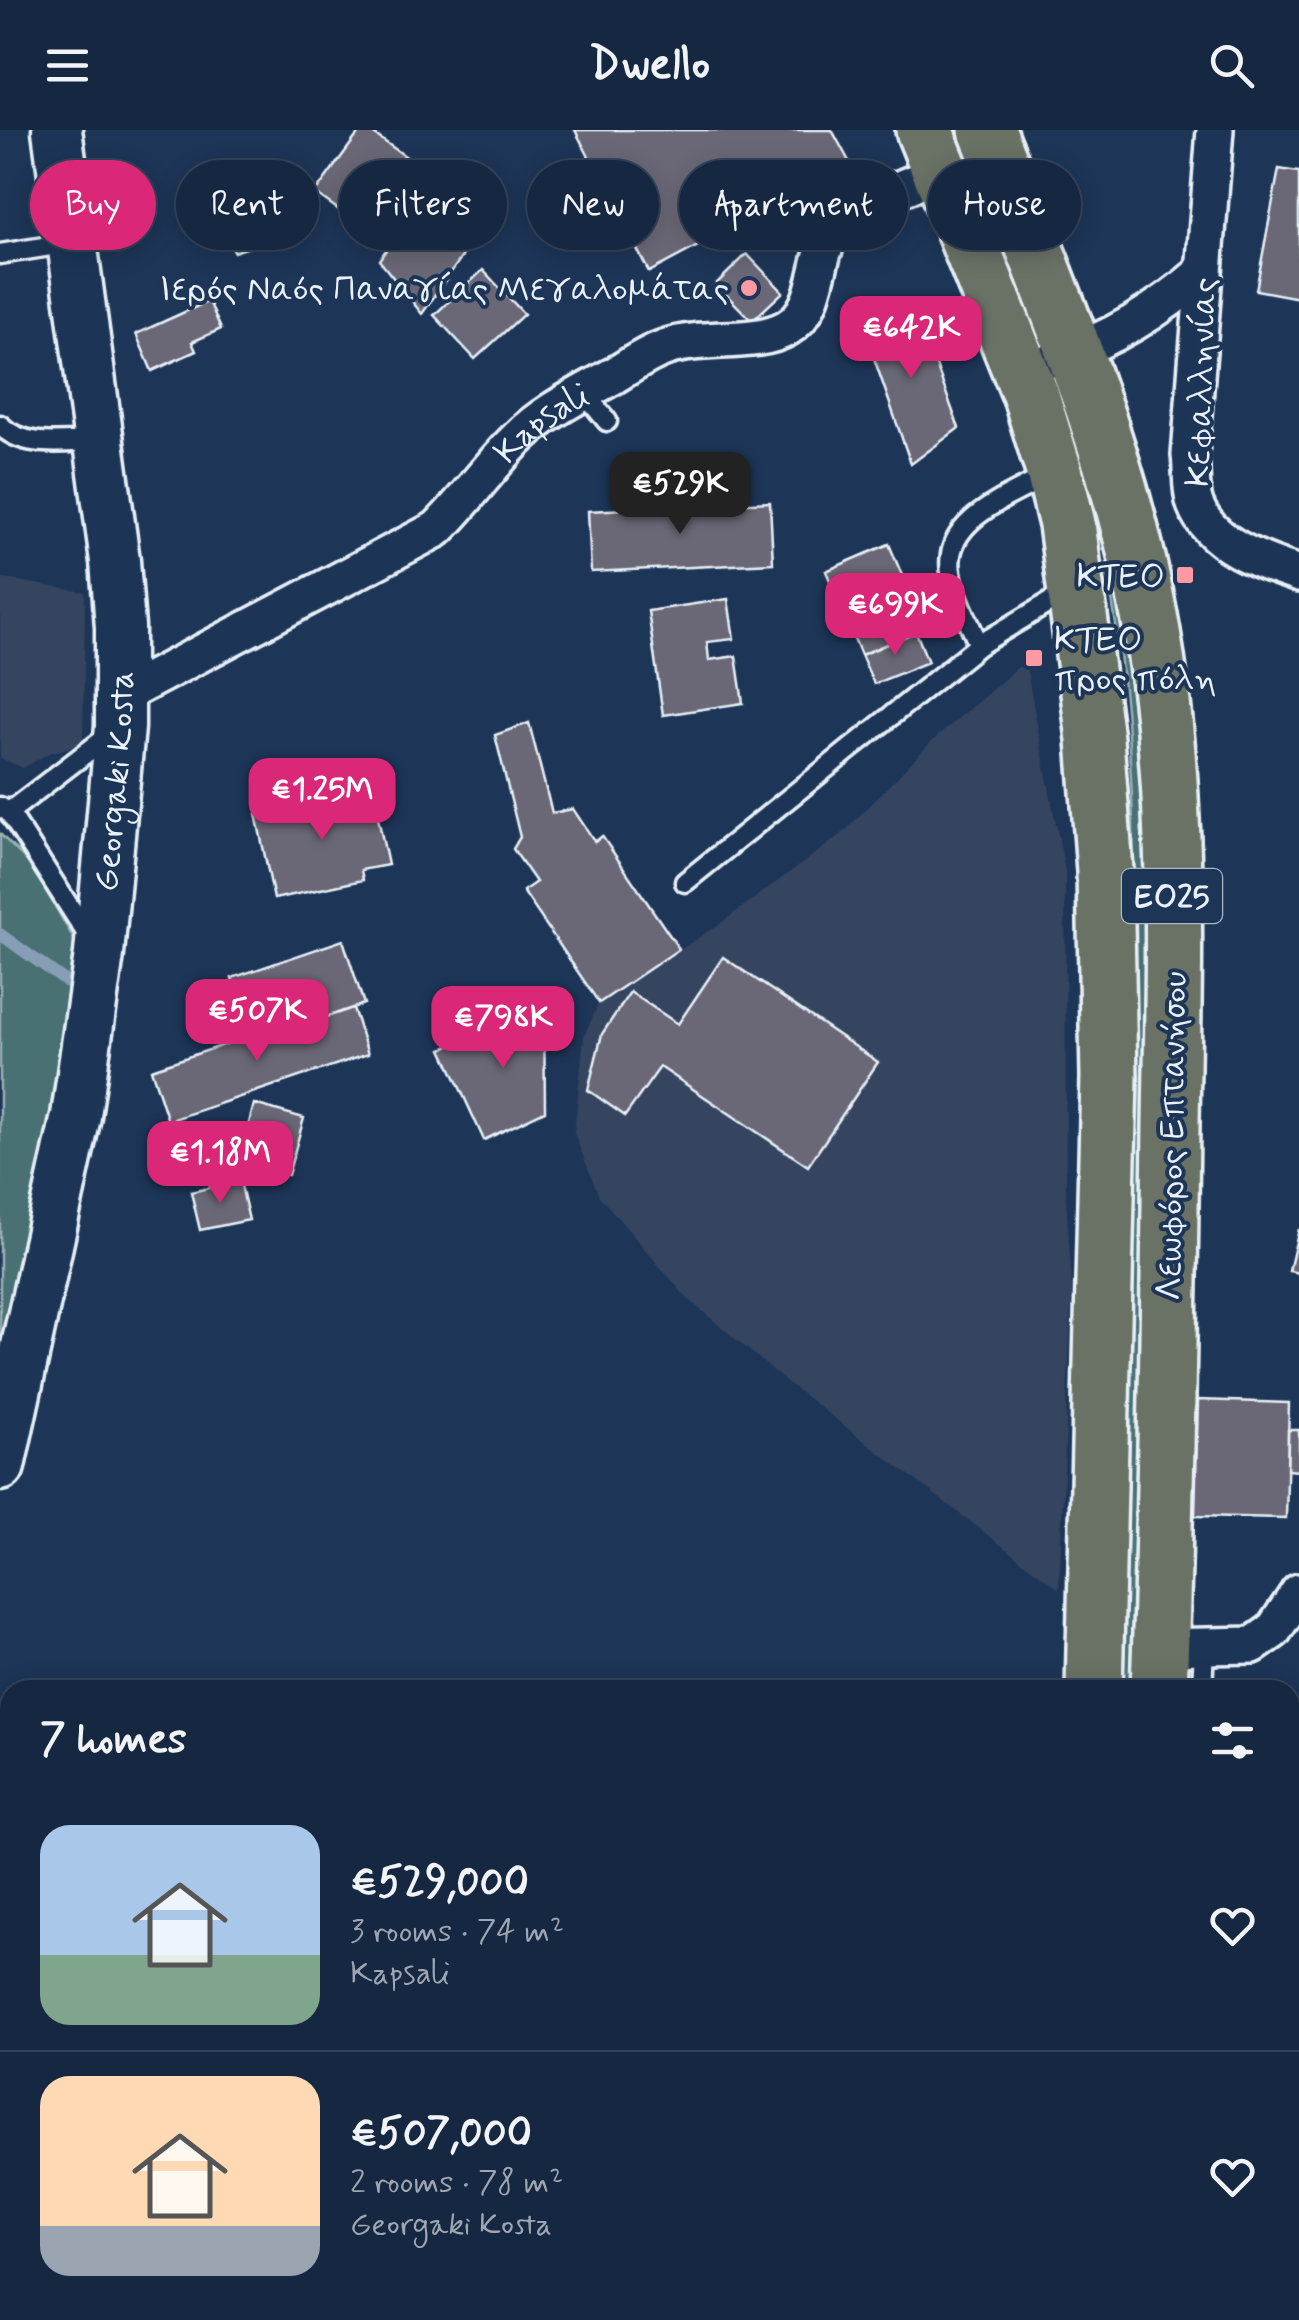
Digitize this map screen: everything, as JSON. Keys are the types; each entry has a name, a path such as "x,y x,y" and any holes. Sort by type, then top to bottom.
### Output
{"main road":[{"name":"Georgaki Kosta","path":"57,130 61,160"},
{"name":"Λεωφόρος Επτανήσου","path":"987,130 1076,351 1129,522 1151,628 1167,750 1173,960 1174,1662"},
{"name":"Λεωφόρος Επτανήσου","path":"933,151 1020,370 1054,472 1066,524 1095,738 1108,970 1107,1228 1094,1680"},
{"name":"Georgaki Kosta","path":"3,1447 76,1116 99,954 120,712 120,627 73,250"}],"street":[{"name":"Κεφαλληνίας","path":"1215,130 1190,455 1195,503 1211,530 1255,560 1299,574"},
{"name":"Kapsali","path":"120,712 436,529 461,506 514,441 539,419 664,347 698,340 763,336 788,328 805,310 826,245 837,225 933,151"},
{"path":"1020,370 1076,351 1162,308 1203,272"},
{"path":"1174,1662 1264,1640 1299,1592"}],"lane":[{"path":"0,254 30,249"},
{"path":"584,393 606,421"},
{"path":"0,425 10,435 27,442 99,441"},
{"path":"978,645 950,568 956,538 976,516 1054,472"},
{"path":"685,882 978,645 1075,588"},
{"path":"99,954 4,810 120,712"},
{"path":"1174,1662 1192,1680"}],"shaded area":[{"path":"0,578 85,592 83,744 49,753 23,768 0,758"},
{"path":"1025,661 1065,871 1066,1198 1072,1285 1059,1589 785,1381 687,1298 599,1196 574,1133 584,1036 599,1003 718,925 842,834 931,742"}],"green space":[{"path":"1114,569 1136,699 1150,843 1136,1680 1118,1680 1133,1255 1134,835 1123,677 1107,572"},
{"path":"0,834 31,865 78,946 80,981 0,1368"}],"building":[{"path":"361,130 368,130 411,160 339,160"},
{"path":"575,130 832,130 848,160 679,160 679,250 691,250 649,272 638,250 659,250 659,160 591,160"},
{"path":"339,160 339,210 319,196 319,188"},
{"path":"1279,169 1299,172 1299,298 1256,290"},
{"path":"386,250 467,250 422,314 379,260"},
{"name":"Ιερός Ναός Παναγίας Μεγαλομάτας","path":"747,254 783,292 752,321 716,284"},
{"path":"483,270 524,314 475,359 434,315"},
{"path":"209,301 221,329 192,342 196,351 152,371 136,334"},
{"path":"914,305 959,428 911,464 862,324"},
{"path":"770,502 773,563 591,572 588,511"},
{"path":"889,544 924,628 861,655 826,571"},
{"path":"728,599 734,639 707,642 709,660 736,656 743,703 663,715 648,611"},
{"path":"916,632 928,662 874,684 861,655"},
{"path":"529,723 552,813 573,809 595,842 602,836 679,949 599,1003 523,891 536,882 513,849 520,837 495,735"},
{"path":"372,789 388,865 361,870 363,880 274,899 256,814"},
{"path":"343,940 364,1004 253,1042 232,978"},
{"path":"723,957 878,1062 808,1166 660,1067 625,1116 588,1090 602,1034 630,992 678,1024"},
{"path":"544,1001 545,1111 484,1140 442,1049"},
{"path":"353,1008 368,1054 168,1121 151,1069 251,1036 253,1042"},
{"path":"254,1104 304,1118 288,1175 239,1161"},
{"path":"240,1181 249,1220 200,1230 191,1192"},
{"path":"1299,1229 1299,1273 1289,1271"},
{"path":"1198,1400 1289,1403 1286,1518 1195,1516"},
{"path":"1288,1430 1299,1430 1299,1471 1287,1470"}],"waterway":[{"path":"0,934 68,983"}],"place":[{"name":"Ιερός Ναός Παναγίας Μεγαλομάτας","path":"749,288"},
{"name":"ΚΤΕΟ","path":"1185,575"},
{"name":"ΚΤΕΟ προς πόλη","path":"1034,658"}]}
